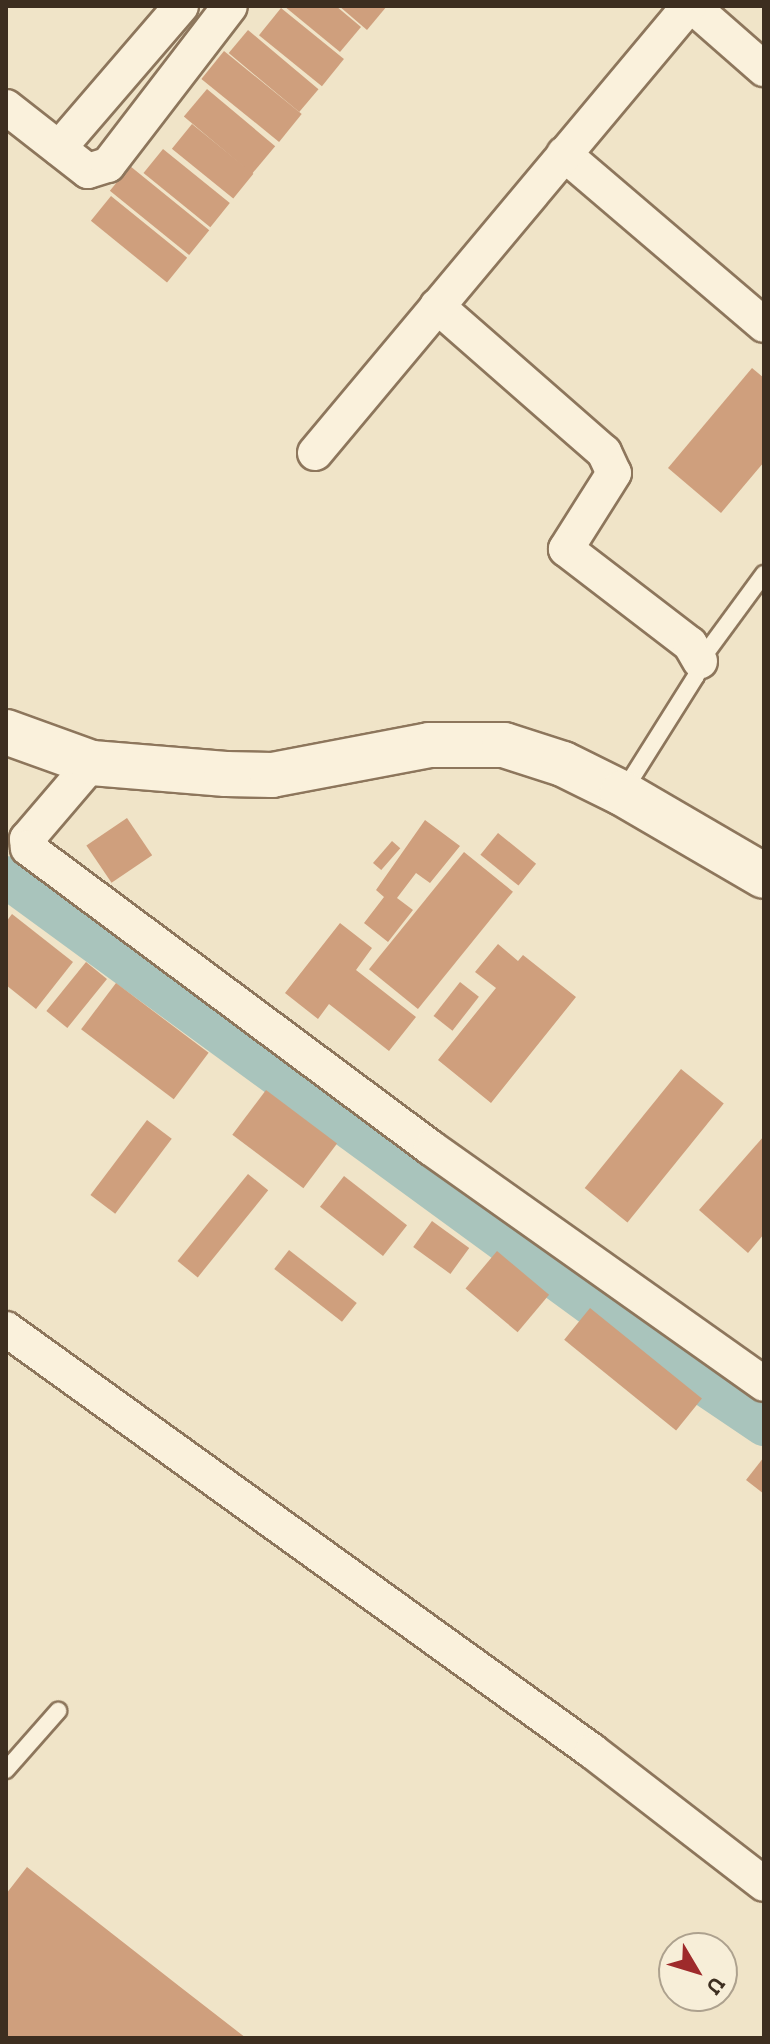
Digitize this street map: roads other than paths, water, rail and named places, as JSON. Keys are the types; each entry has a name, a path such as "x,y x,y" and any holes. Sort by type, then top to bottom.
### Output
{"street":[{"path":"59,148 181,6"},
{"path":"315,453 690,6 764,69"},
{"path":"6,107 88,171 108,165 226,8"},
{"path":"564,154 764,325"},
{"path":"437,306 604,452 614,473 566,549 690,644 698,668"},
{"path":"6,732 95,769 226,774 272,775 429,745 504,745 629,783 764,876"},
{"path":"95,769 29,837 25,845 431,1148 764,1384"},
{"path":"6,1329 592,1751 764,1884"}],"lane":[{"path":"629,783 698,668 764,574"},
{"path":"6,1770 58,1711"}],"waterway":[{"path":"6,877 659,1354 764,1425"}]}
